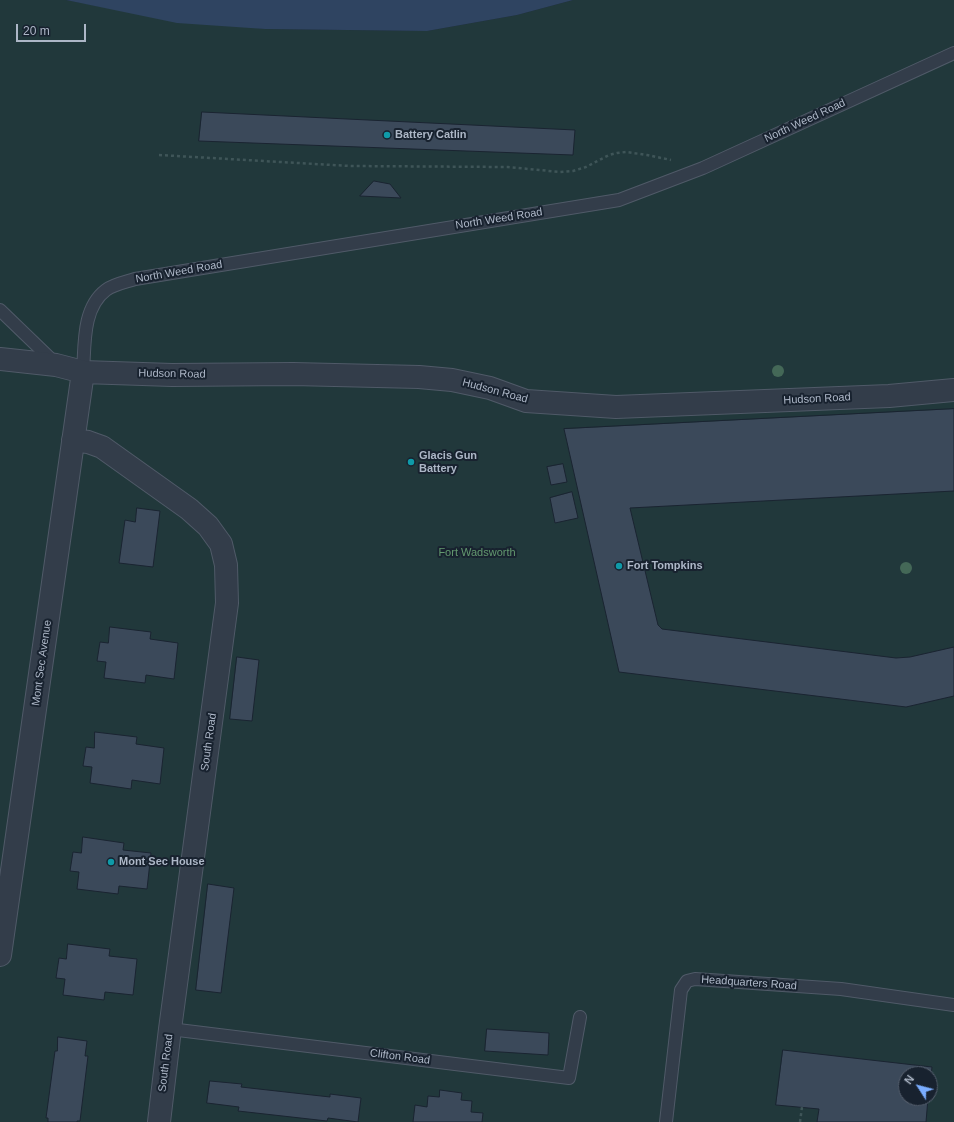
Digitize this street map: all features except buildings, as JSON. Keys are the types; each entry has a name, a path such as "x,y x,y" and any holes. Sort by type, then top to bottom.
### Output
{"street":[{"name":"Hudson Road","path":"0,359 56,365 83,372 172,375 293,374 419,377 452,380 490,388 526,400 616,407 881,396 954,390"},
{"name":"Mont Sec Avenue","path":"0,955 83,372"},
{"name":"South Road","path":"74,440 88,442 102,447 188,509 208,526 221,544 226,565 227,603 159,1122"}],"lane":[{"name":"North Weed Road","path":"83,372 87,322 95,303 106,290 120,283 135,279 620,200 703,168 954,53"},
{"path":"0,310 56,365"},
{"name":"Headquarters Road","path":"666,1122 681,990 687,981 695,979 842,989 954,1005"},
{"name":"Clifton Road","path":"170,1029 569,1078 580,1017"}],"path":[{"path":"159,155 350,166 508,167 560,172 573,171 586,167 609,155 626,152 647,155 703,168"},
{"path":"800,1122 802,1107"}],"green space":[{"name":"Fort Wadsworth","path":"0,0 66,0 108,8 265,29 427,31 517,15 573,0 954,0 954,1122 0,1122"}],"water":[{"path":"66,0 573,0 517,15 427,31 265,29 177,23"}],"place":[{"name":"Battery Catlin","path":"387,135"},
{"name":"Glacis Gun Battery","path":"411,462"},
{"name":"Fort Tompkins","path":"619,566"},
{"name":"Mont Sec House","path":"111,862"}]}
